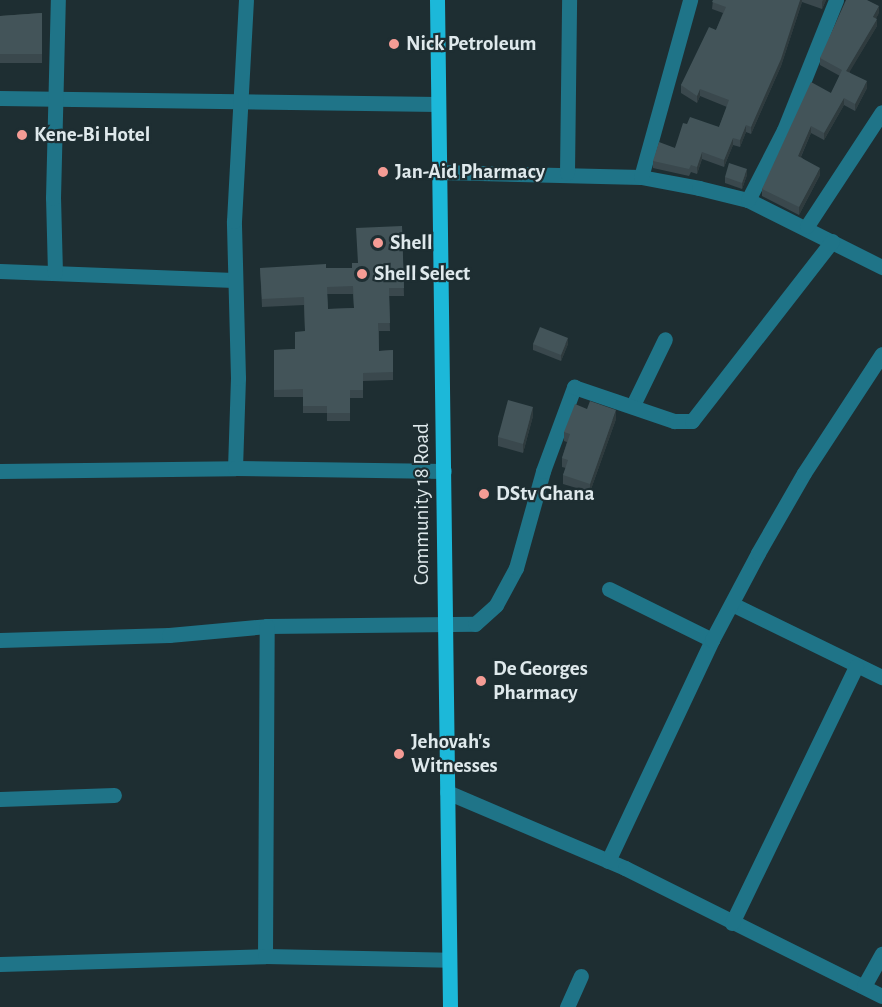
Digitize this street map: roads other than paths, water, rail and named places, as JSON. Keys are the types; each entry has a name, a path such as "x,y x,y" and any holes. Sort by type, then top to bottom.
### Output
{"main road":[{"name":"Community 18 Road","path":"437,0 450,1007"}],"street":[{"path":"56,273 55,100 58,0"},
{"path":"235,468 238,378 234,280 238,102 246,0"},
{"path":"567,173 569,0"},
{"path":"641,177 690,0"},
{"path":"748,200 784,130 836,0"},
{"path":"0,98 438,104"},
{"path":"807,226 882,112"},
{"path":"438,172 567,173 641,177 748,200 807,226 882,267"},
{"path":"0,640 169,635 267,627 476,624 496,606 516,568 543,471 574,387 633,405 683,424 692,420 832,241"},
{"path":"0,271 234,280"},
{"path":"633,405 665,339"},
{"path":"608,861 712,640 804,473 882,354"},
{"path":"0,471 235,468 444,471"},
{"path":"609,589 712,640"},
{"path":"732,604 882,677"},
{"path":"265,956 267,627"},
{"path":"732,923 856,666"},
{"path":"447,792 608,861 882,996"},
{"path":"0,799 114,795"},
{"path":"864,986 882,954"},
{"path":"0,964 265,956 449,960"},
{"path":"567,1007 581,976"}],"place":[{"name":"Nick Petroleum","path":"394,44"},
{"name":"Kene-Bi Hotel","path":"22,135"},
{"name":"Jan-Aid Pharmacy","path":"383,172"},
{"name":"Shell","path":"378,243"},
{"name":"Shell Select","path":"362,274"},
{"name":"DStv Ghana","path":"484,494"},
{"name":"De Georges Pharmacy","path":"481,681"},
{"name":"Jehovah's Witnesses","path":"399,754"}]}
